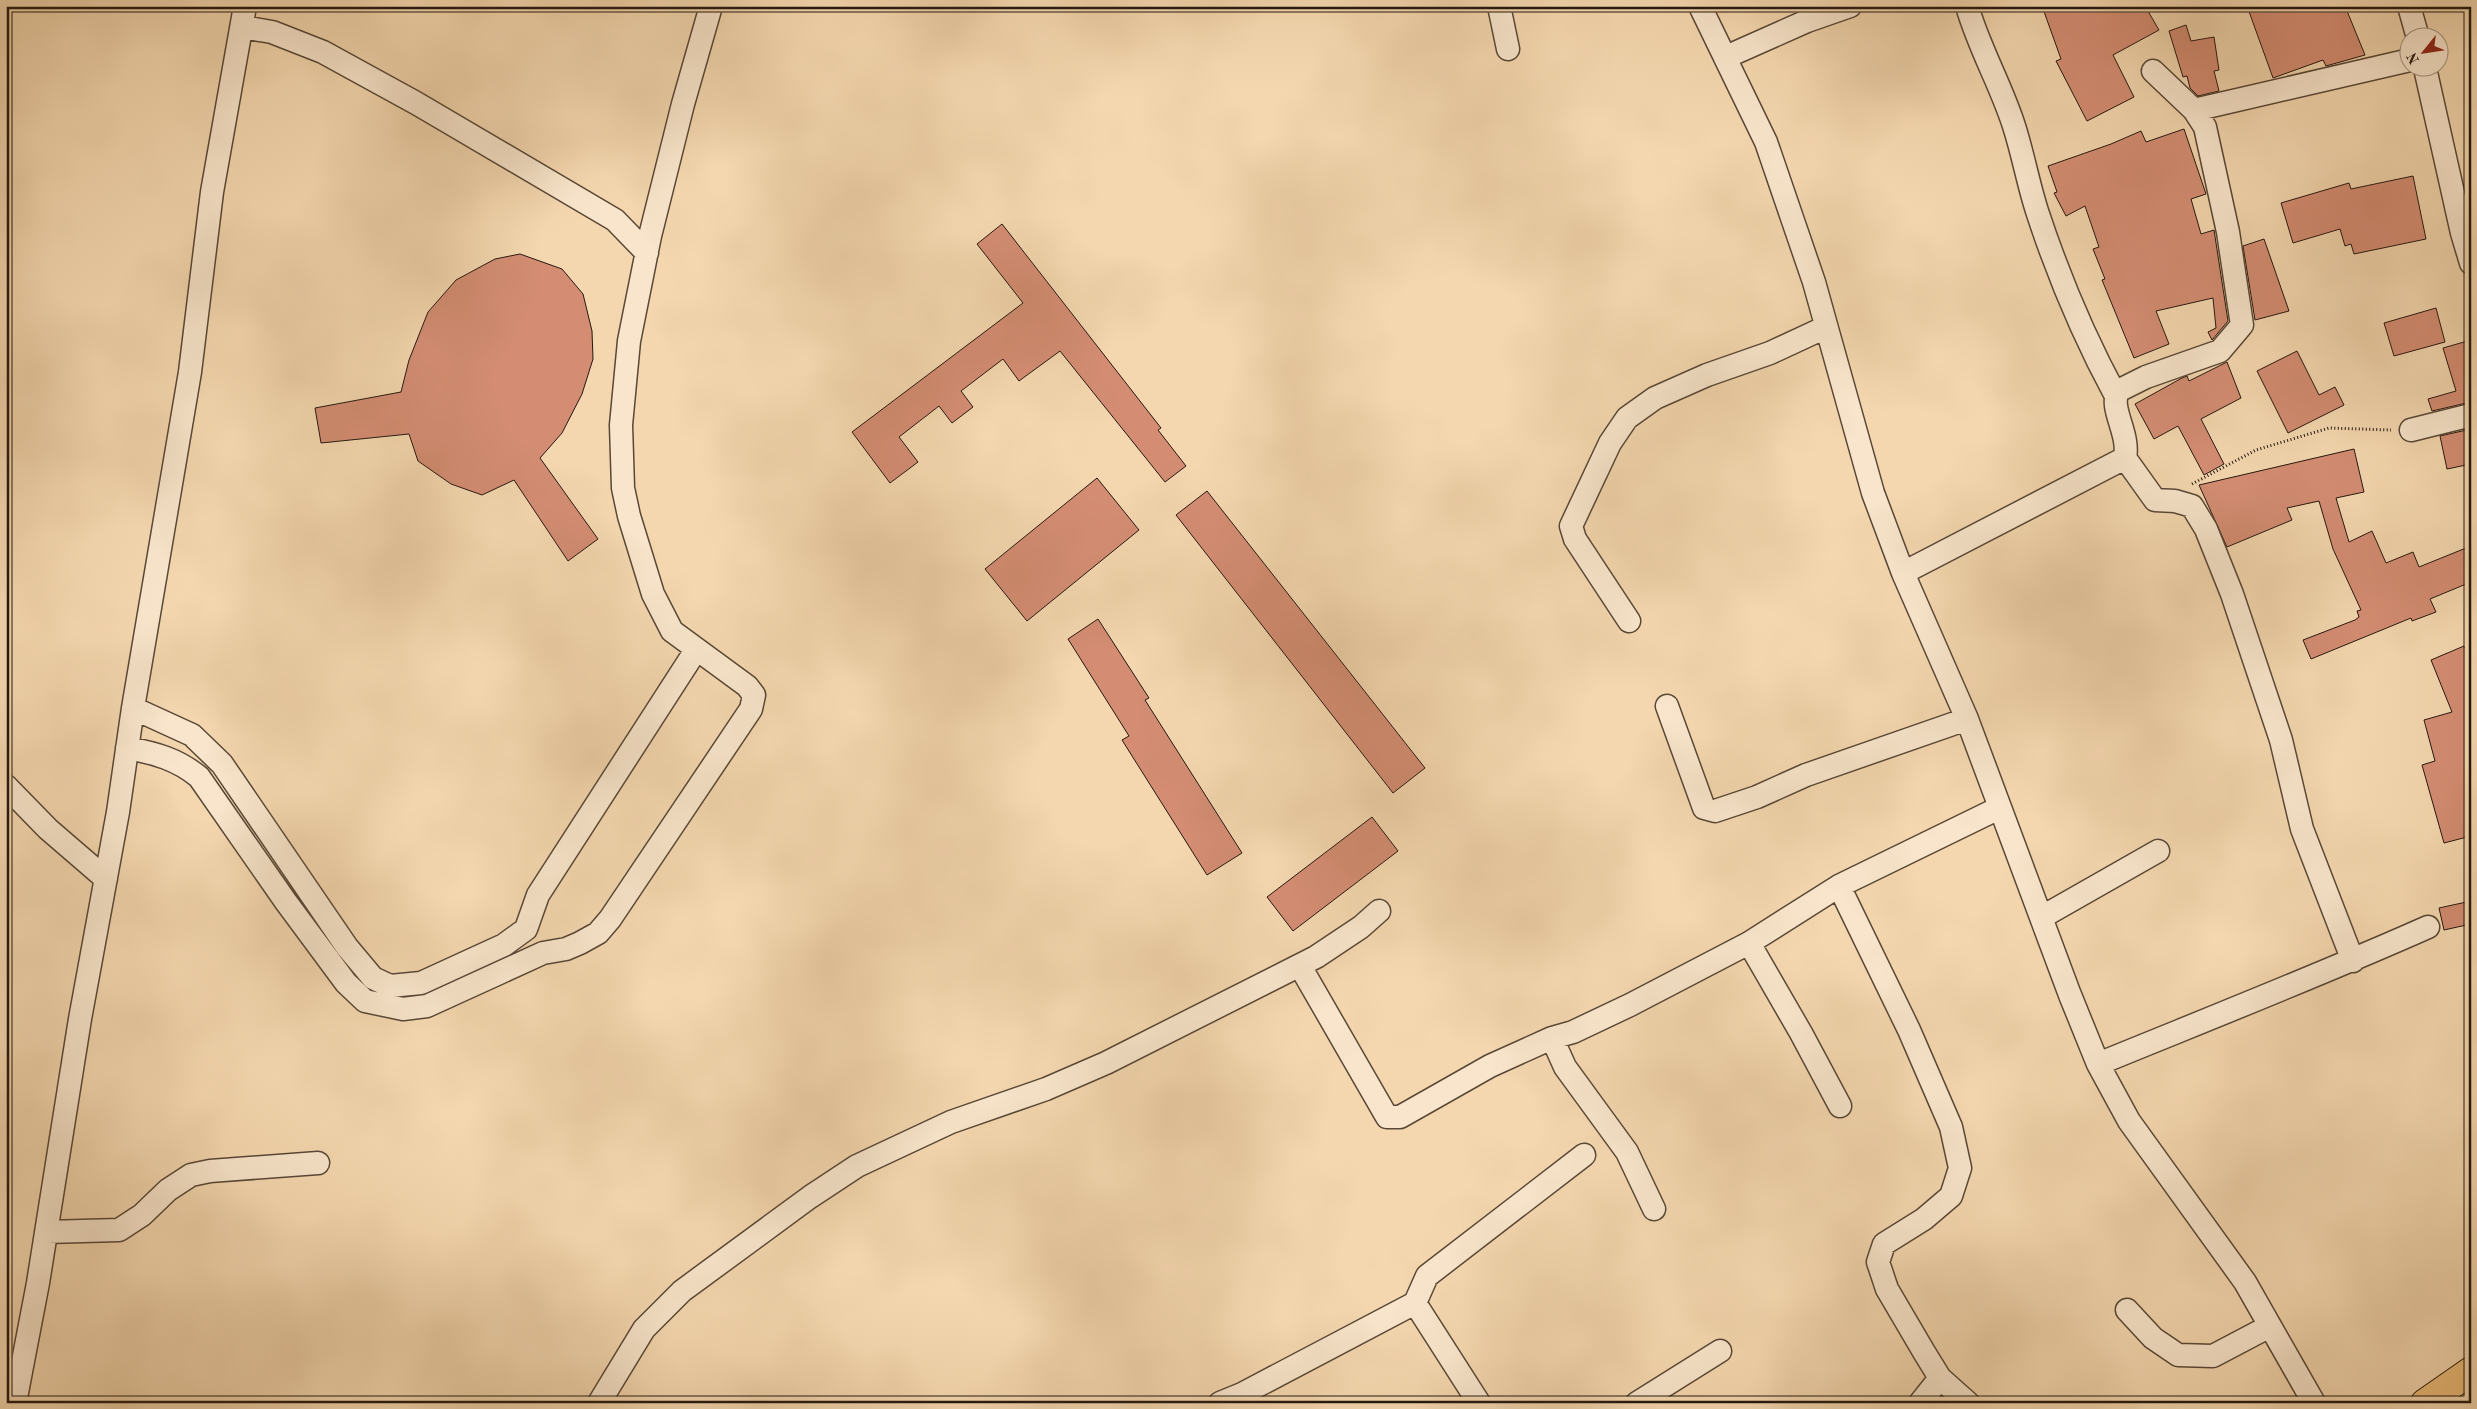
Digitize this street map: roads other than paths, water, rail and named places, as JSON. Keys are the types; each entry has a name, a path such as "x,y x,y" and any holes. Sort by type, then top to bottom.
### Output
{"main road":[{"path":"2425,1403 2471,1371"}],"street":[{"path":"127,748 164,756 184,765 199,776 286,902 346,983 365,1001 403,1009 427,1006 543,953 566,949 598,933 610,919 751,709 754,695 747,686 672,631 653,594 629,516 623,488 621,425 628,350 656,213 683,104 711,6"},
{"path":"1499,6 1508,49"},
{"path":"1700,6 1726,56 1766,142 1814,282 1873,493 1902,573 1967,719 1999,808 2098,1064 2129,1121 2245,1282 2314,1403"},
{"path":"1726,56 1807,21 1850,6"},
{"path":"1967,6 1975,34 2014,126 2037,210 2057,264 2089,346 2116,396"},
{"path":"2409,6 2415,28"},
{"path":"15,1403 106,879 190,372 212,192 243,16 272,32 323,52 416,103 615,220 647,253"},
{"path":"2194,110 2400,62"},
{"path":"2153,71 2194,110 2205,127 2216,171 2242,325 2220,351 2146,377 2122,388 2116,396 2115,404 2127,446 2125,458 2155,500 2176,501 2192,506 2206,529 2232,594 2281,740 2302,829 2352,961"},
{"path":"2427,78 2462,233 2471,263"},
{"path":"615,220 656,213"},
{"path":"1629,621 1575,539 1571,526 1594,474 1627,418 1655,398 1770,353 1826,327"},
{"path":"2411,430 2471,415"},
{"path":"1902,573 2125,458"},
{"path":"133,708 192,735 222,764 347,947 373,978 390,986 421,982 504,945 526,929 538,895 696,650"},
{"path":"1667,706 1704,808 1715,811 1758,797 1806,775 1967,719"},
{"path":"6,786 48,829 106,879"},
{"path":"1300,966 1387,1117 1400,1117 1490,1066 1552,1038 1574,1032 1630,1005 1749,943 1839,886 1999,808"},
{"path":"2042,918 2158,851"},
{"path":"1839,886 1909,1030 1951,1127 1960,1168 1951,1196 1924,1219 1884,1244 1878,1262 1887,1289 1940,1378 1968,1403"},
{"path":"599,1403 644,1329 682,1291 810,1197 857,1166 951,1122 1046,1089 1106,1063 1300,966 1362,927 1379,911"},
{"path":"2098,1064 2286,986 2352,961 2428,927"},
{"path":"1749,943 1801,1033 1840,1106"},
{"path":"1552,1038 1565,1067 1627,1152 1654,1209"},
{"path":"1220,1403 1242,1394 1414,1303 1427,1276 1584,1155"},
{"path":"46,1232 119,1230 142,1215 168,1190 191,1175 210,1171 318,1163"},
{"path":"1414,1303 1479,1403"},
{"path":"2127,1310 2153,1338 2178,1355 2213,1356 2270,1326"},
{"path":"1637,1403 1720,1351"},
{"path":"1920,1403 1940,1378"}]}
